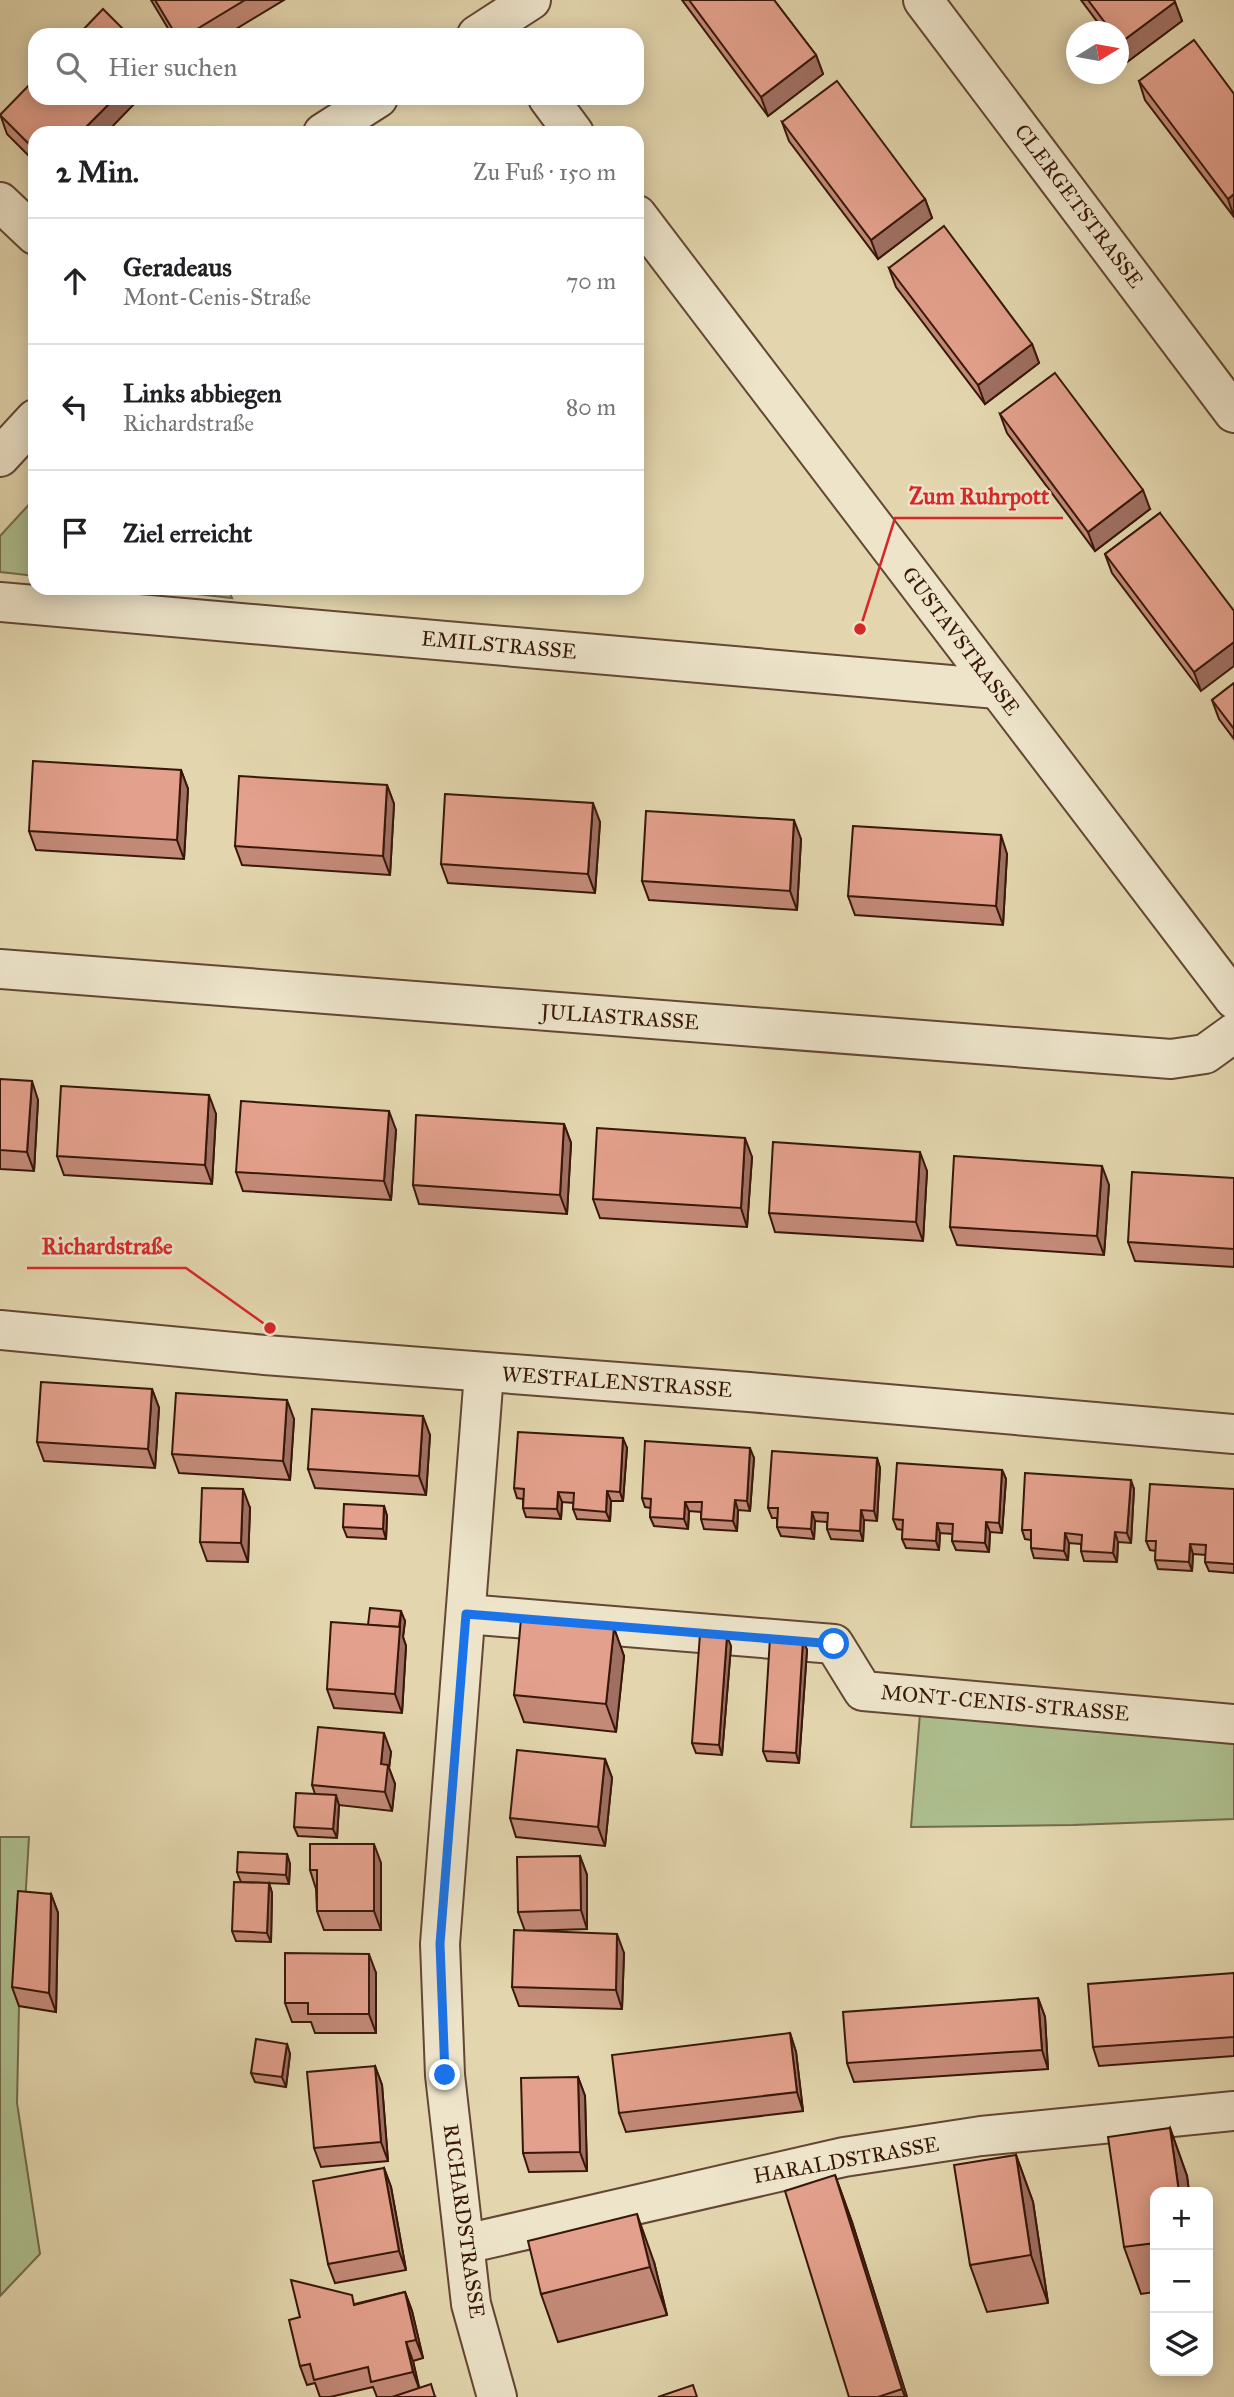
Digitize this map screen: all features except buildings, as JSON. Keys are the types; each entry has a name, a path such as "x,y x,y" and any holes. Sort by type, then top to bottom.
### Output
{"street":[{"path":"494,28 531,0"},
{"name":"CLERGETSTRASSE","path":"923,0 1234,413"},
{"path":"334,126 367,105"},
{"path":"553,105 569,126"},
{"path":"0,202 28,228"},
{"name":"GUSTAVSTRASSE","path":"644,224 1234,999"},
{"path":"0,457 28,427"},
{"name":"EMILSTRASSE","path":"0,602 997,689"},
{"name":"JULIASTRASSE","path":"0,969 1171,1059 1206,1054 1234,1033"},
{"name":"WESTFALENSTRASSE","path":"0,1330 484,1373 749,1392 1234,1434"},
{"name":"RICHARDSTRASSE","path":"484,1373 440,1944 445,2075 471,2304 498,2397"},
{"name":"MONT-CENIS-STRASSE","path":"466,1614 834,1644 863,1691 1234,1724"},
{"name":"HARALDSTRASSE","path":"465,2245 844,2157 982,2136 1234,2110"}],"green space":[{"path":"28,506 28,575 0,572 0,536"},
{"path":"205,595 231,595 232,598"},
{"path":"920,1713 1234,1737 1234,1819 911,1827"},
{"path":"0,1837 29,1837 19,2006 17,2103 40,2254 0,2296"}],"place":[{"name":"Zum Ruhrpott","path":"860,629"},
{"name":"Richardstraße","path":"270,1328"}],"route":[{"path":"445,2075 440,1944 466,1614 834,1644"}]}
